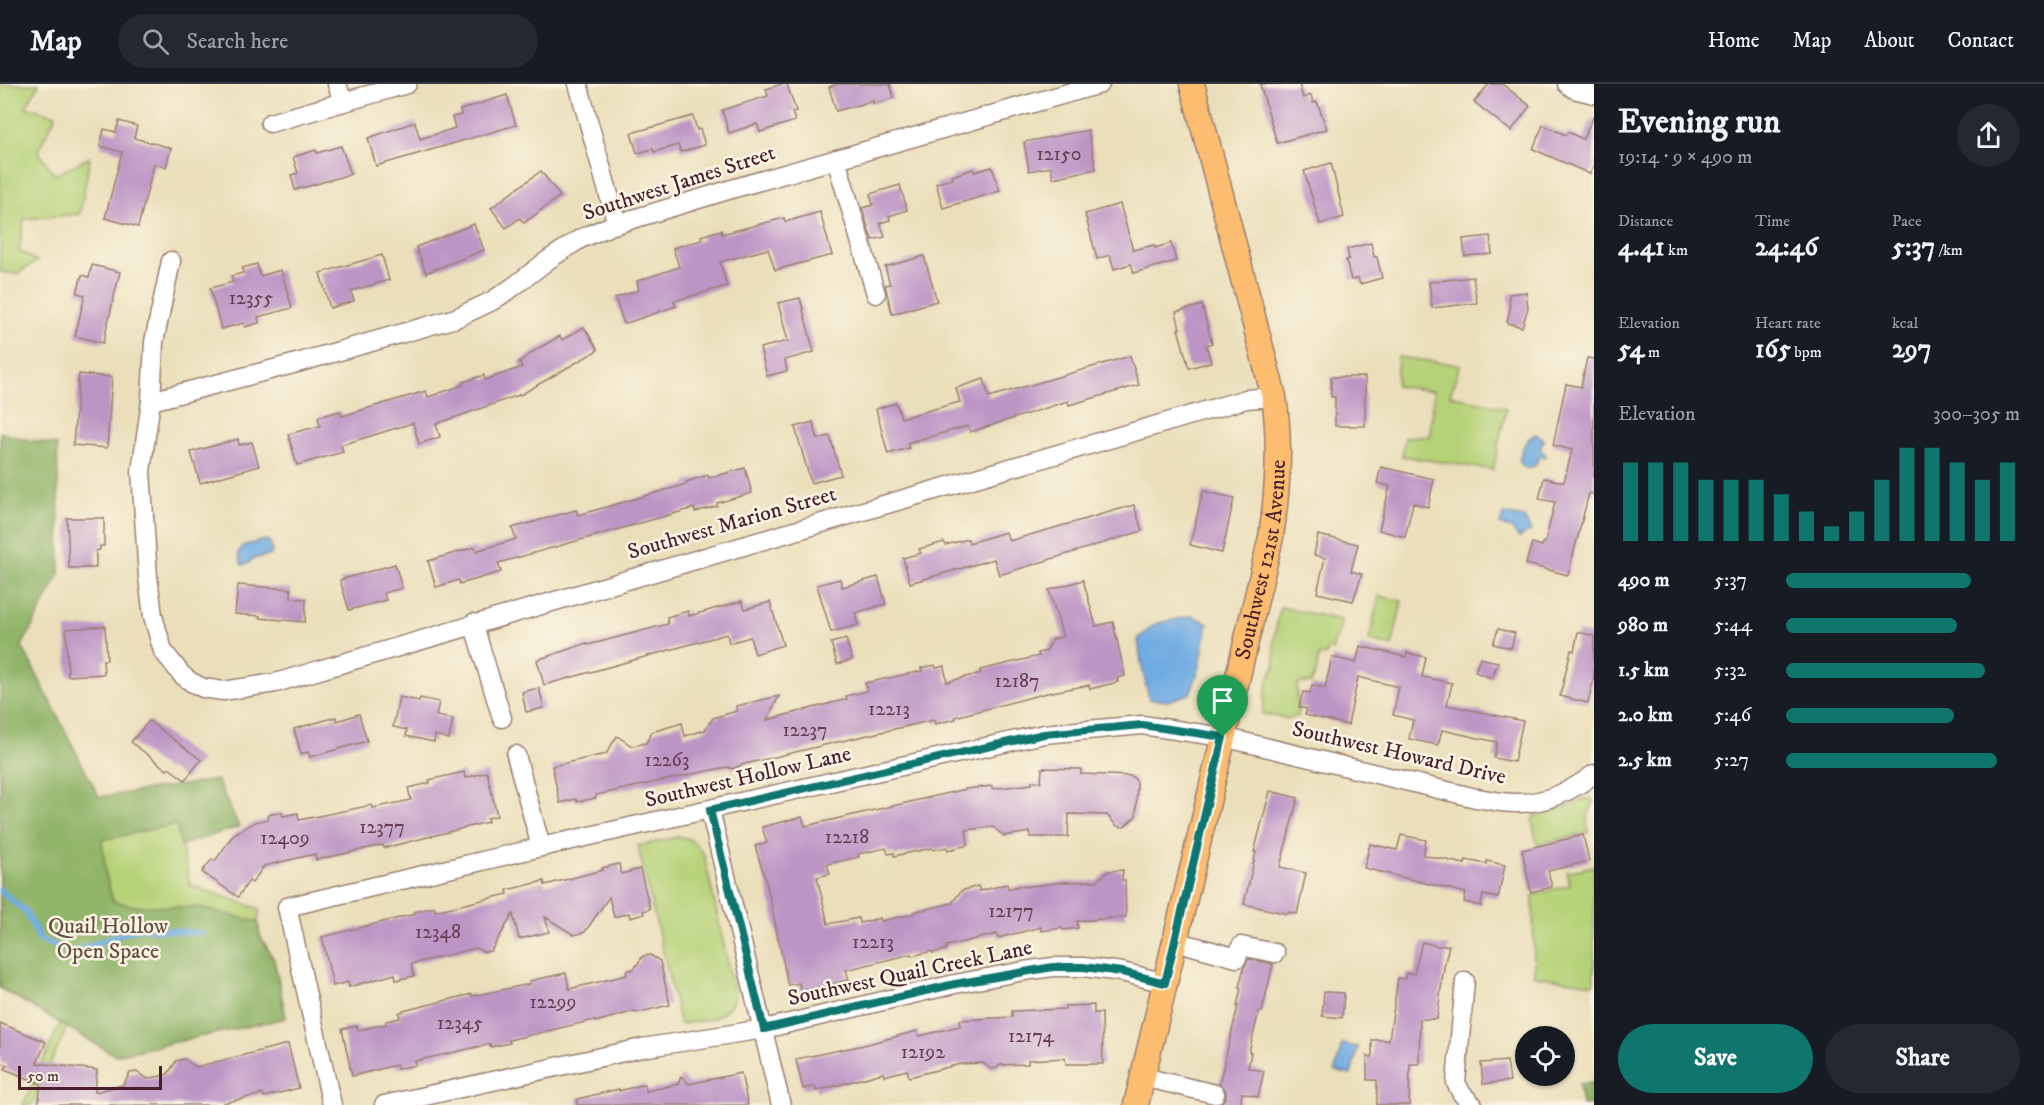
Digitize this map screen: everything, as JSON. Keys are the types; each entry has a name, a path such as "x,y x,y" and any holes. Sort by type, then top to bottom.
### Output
{"main road":[{"name":"Southwest 121st Avenue","path":"1136,1105 1271,537 1279,465 1279,438 1274,397 1192,84"}],"street":[{"path":"337,84 343,102"},
{"path":"270,123 407,84"},
{"path":"578,84 617,224"},
{"name":"Southwest James Street","path":"151,400 297,363 456,318 513,287 548,260 590,233 617,224 1100,84"},
{"path":"1567,84 1574,89 1594,94"},
{"path":"836,159 876,294"},
{"path":"151,400 154,342 171,261"},
{"name":"Southwest Marion Street","path":"151,400 141,471 153,616 163,651 182,675 203,688 223,691 275,683 473,623 1246,399 1274,397"},
{"path":"473,623 502,718"},
{"name":"Southwest Hollow Lane","path":"332,1105 288,907 541,847 1044,734 1142,725 1223,737"},
{"name":"Southwest Howard Drive","path":"1223,737 1476,798 1518,804 1556,796 1575,788 1594,774"},
{"path":"516,755 541,847"},
{"path":"710,810 781,1105"},
{"path":"1175,940 1237,958 1241,946 1275,953"},
{"name":"Southwest Quail Creek Lane","path":"384,1105 642,1048 764,1029 955,984 1053,967 1083,967 1122,972 1165,983"},
{"path":"1465,981 1456,1083 1462,1094 1474,1103"},
{"path":"1143,1077 1215,1094"}],"green space":[{"path":"0,84 39,84 26,107 56,115 38,151 55,175 90,157 80,214 24,219 19,251 37,261 17,274 0,272"},
{"path":"1398,357 1460,365 1450,395 1506,408 1493,470 1402,456 1405,437 1430,436 1434,391 1396,386"},
{"path":"0,432 57,445 60,573 22,646 99,797 217,780 239,827 181,845 176,824 102,840 106,875 113,901 135,906 198,907 258,922 260,936 274,960 286,1018 115,1055 0,988"},
{"path":"1379,596 1402,601 1392,646 1369,641"},
{"path":"1280,607 1341,620 1333,650 1327,650 1326,656 1319,655 1316,673 1311,683 1300,683 1297,686 1298,716 1290,719 1263,714 1269,677 1275,667 1274,639"},
{"path":"1584,799 1591,799 1594,802 1587,819 1588,833 1537,844 1532,820 1535,816"},
{"name":"Quail Hollow Open Space","path":"177,824 190,885 260,909 258,922 260,936 274,960 286,1018 115,1055 67,1027 32,1105 23,1105 60,1023 0,988 0,865 53,850"},
{"path":"677,837 693,842 704,855 735,996 731,1005 720,1015 680,1024 638,846"},
{"path":"1594,866 1594,984 1534,976 1533,895 1570,885 1567,872"},
{"path":"1594,1083 1594,1105 1582,1105 1579,1084"}],"water":[{"path":"1536,434 1544,440 1540,449 1546,455 1538,457 1537,463 1532,468 1526,468 1520,463 1521,454 1526,442"},
{"path":"1503,514 1524,518 1531,531 1519,538 1513,530 1500,524"},
{"path":"265,540 270,542 271,555 252,559 249,563 242,565 238,553 243,546"},
{"path":"1191,616 1208,623 1199,670 1190,694 1167,701 1149,699 1138,639 1155,624"},
{"path":"1342,1044 1358,1047 1351,1075 1335,1071"}],"building":[{"path":"787,84 796,111 792,112 795,121 760,132 757,124 729,133 722,110 768,96 766,89"},
{"path":"838,84 890,84 894,98 836,111 829,87"},
{"path":"1260,84 1299,84 1303,98 1311,95 1313,103 1317,102 1327,129 1277,143"},
{"path":"1489,84 1502,84 1530,106 1511,131 1474,102"},
{"path":"507,95 516,125 376,166 368,138 415,122 420,139 455,128 452,117 461,115 460,110"},
{"path":"1594,115 1594,165 1590,174 1533,149 1543,125 1566,135 1568,132 1583,139"},
{"path":"693,116 705,145 681,152 678,145 654,152 653,149 637,153 631,133"},
{"path":"119,121 137,126 134,138 171,148 166,167 154,164 138,227 105,218 122,152 100,146 104,129 116,132"},
{"path":"1088,130 1096,169 1053,178 1051,167 1029,171 1024,142"},
{"path":"341,146 351,174 295,190 291,175 298,173 293,157"},
{"path":"1331,163 1344,217 1320,224 1304,171"},
{"path":"992,167 1000,191 943,208 936,183 953,179 952,176 973,169 974,172"},
{"path":"541,171 560,196 524,223 520,218 506,228 491,208"},
{"path":"900,185 907,210 889,216 890,220 880,223 885,237 872,240 862,208 873,205 870,194"},
{"path":"1120,204 1133,250 1154,245 1155,248 1171,243 1176,261 1134,273 1131,264 1114,269 1110,255 1097,259 1085,214"},
{"path":"820,212 832,255 775,270 768,249 720,262 727,286 674,301 676,306 624,324 615,298 639,290 637,281 679,267 673,248 702,240 701,236 721,230 722,234 784,218 785,222"},
{"path":"474,224 484,250 426,273 416,247"},
{"path":"1490,236 1492,254 1465,256 1463,239"},
{"path":"1371,243 1382,278 1360,284 1358,278 1351,280 1346,260 1349,259 1347,249"},
{"path":"382,255 389,280 351,291 354,301 330,308 320,273"},
{"path":"924,256 937,301 892,314 885,285 890,284 885,267"},
{"path":"257,264 260,276 281,270 292,308 258,317 259,323 245,327 244,323 221,329 210,288 233,282 231,276 243,273 242,268"},
{"path":"92,265 120,272 103,343 75,336 85,295 77,293 82,275 89,277"},
{"path":"1473,277 1477,303 1432,308 1429,282"},
{"path":"1526,292 1528,308 1522,327 1507,323 1510,309 1509,294"},
{"path":"800,298 814,352 785,360 787,371 767,376 760,348 788,341 778,303"},
{"path":"1202,305 1212,343 1206,345 1211,362 1189,368 1178,329 1180,329 1176,312"},
{"path":"584,327 598,350 522,394 436,424 440,437 419,444 413,423 341,445 343,452 297,465 288,434 320,426 318,417 340,411 342,416 426,391 428,397 484,375 485,380 522,367 519,362 539,348 560,336 562,340"},
{"path":"1130,356 1139,385 1069,405 1068,401 970,432 968,426 907,443 909,448 888,454 876,409 896,403 901,418 960,402 956,388 984,379 989,397"},
{"path":"1587,358 1594,359 1594,494 1589,493 1568,575 1526,564 1532,543 1542,546 1543,542 1545,543 1555,502 1539,499 1544,478 1564,482 1572,450 1553,445 1566,384 1581,387"},
{"path":"79,374 112,377 107,448 73,445"},
{"path":"1331,377 1365,377 1365,426 1335,426 1335,397 1331,397"},
{"path":"813,422 818,439 830,436 841,475 811,483 795,427"},
{"path":"238,439 239,445 252,442 259,466 200,483 191,452"},
{"path":"1381,467 1434,479 1428,507 1413,503 1405,537 1379,530 1390,486 1377,483"},
{"path":"745,468 752,493 717,503 717,506 695,512 694,508 498,563 501,572 460,584 459,580 436,587 428,561 475,547 476,551 516,539 512,528 576,510 578,515 687,484 686,482 708,475 709,478"},
{"path":"1203,491 1234,498 1222,553 1190,545"},
{"path":"1134,505 1142,531 999,575 994,559 910,583 903,558 921,553 919,549 944,542 946,545 968,539 969,543 1006,532 1009,541"},
{"path":"67,518 104,518 104,546 100,546 100,550 96,551 96,568 69,568"},
{"path":"1318,535 1358,544 1351,571 1362,574 1353,601 1317,593 1325,558 1314,555"},
{"path":"395,564 402,588 384,593 386,600 349,610 340,580"},
{"path":"878,577 886,604 855,613 858,625 831,632 817,585 840,579 842,587"},
{"path":"1083,580 1096,626 1113,622 1125,676 1117,678 1118,682 1090,689 1089,685 1047,693 935,724 934,720 741,765 733,769 728,767 707,771 596,795 596,798 560,803 552,766 606,754 617,736 632,746 646,743 652,732 682,723 685,736 705,730 713,718 737,711 736,706 779,696 767,720 847,699 846,696 867,691 865,683 922,671 921,668 944,666 947,682 981,673 980,670 1039,656 1038,653 1046,651 1053,639 1063,637 1049,590"},
{"path":"238,585 291,589 291,598 306,599 305,622 235,614"},
{"path":"742,601 745,609 770,602 783,645 755,654 750,637 729,643 727,634 544,685 537,660 587,643 588,645 668,624 667,617 688,611 689,616"},
{"path":"105,626 107,660 103,660 104,674 68,676 66,629"},
{"path":"1498,629 1515,633 1511,648 1493,644"},
{"path":"1578,632 1594,636 1594,676 1588,703 1560,696 1571,650 1574,651"},
{"path":"846,639 852,660 837,664 831,643"},
{"path":"1360,646 1406,657 1407,653 1426,657 1422,677 1452,683 1447,705 1523,721 1514,762 1494,758 1497,742 1442,730 1438,745 1409,739 1413,720 1393,715 1399,687 1358,677 1348,725 1305,715 1307,709 1299,707 1303,692 1310,693 1312,685 1325,688 1332,657 1356,663"},
{"path":"1480,658 1498,662 1492,678 1475,672"},
{"path":"539,688 544,708 526,712 522,692"},
{"path":"399,697 439,702 436,716 453,719 449,739 435,735 434,742 406,736 407,730 393,727"},
{"path":"359,714 367,741 310,757 308,752 301,754 294,729 336,717 337,721"},
{"path":"149,721 201,760 185,780 169,768 167,770 131,742"},
{"path":"1042,768 1081,769 1081,774 1132,776 1137,782 1136,816 1124,827 1117,826 1107,815 1069,814 1068,837 1030,837 1030,832 1004,836 993,827 966,830 968,845 948,850 947,847 933,850 932,848 894,856 894,853 888,854 886,848 827,864 830,874 817,877 828,924 859,918 860,923 880,918 881,921 913,914 913,912 952,903 961,891 978,886 980,891 1007,884 1008,889 1023,885 1024,887 1097,881 1108,871 1123,870 1126,917 1077,921 1078,928 1063,930 1062,928 1041,931 1041,927 998,938 997,934 946,946 947,949 933,953 932,951 912,956 911,954 846,970 849,980 801,992 799,983 788,985 767,885 755,846 767,843 762,827 802,817 805,826 966,789 992,786 992,789 1032,784 1032,782 1041,782"},
{"path":"464,772 465,778 487,772 497,816 487,818 488,822 384,848 383,845 316,860 315,854 264,866 252,883 249,881 238,897 202,872 212,859 215,861 234,834 255,822 269,819 268,815 282,812 283,816 298,813 299,820 372,805 373,808 411,800 408,788 430,783 429,780"},
{"path":"1270,791 1298,798 1280,867 1306,873 1297,914 1244,904 1256,852 1254,852"},
{"path":"1401,835 1426,840 1423,855 1465,864 1466,860 1505,865 1498,898 1483,895 1481,906 1464,902 1466,893 1364,868 1370,844 1397,850"},
{"path":"1583,835 1589,861 1548,871 1552,887 1531,892 1522,850"},
{"path":"619,864 621,874 640,869 650,909 643,911 644,914 630,918 629,913 614,917 609,897 585,932 574,935 545,917 549,932 519,939 513,914 491,951 484,952 476,948 411,964 414,976 396,980 395,974 349,987 348,982 333,986 322,937 435,907 435,911 508,894 507,890 544,881 545,885"},
{"path":"1422,942 1438,946 1449,945 1437,1019 1420,1019 1419,1064 1410,1064 1409,1105 1377,1105 1377,1080 1367,1080 1367,1056 1372,1057 1372,1040 1389,1040 1398,978 1405,979 1406,973 1414,974"},
{"path":"650,955 660,961 670,1005 509,1040 510,1043 491,1047 490,1044 415,1061 416,1065 397,1069 396,1065 352,1076 342,1029 357,1026 358,1030 386,1024 386,1021 400,1018 399,1013 403,1011 472,994 472,996 530,984 529,981 566,973 569,989 627,975 626,971 634,969 643,956"},
{"path":"1249,959 1273,964 1262,1012 1259,1011 1249,1052 1251,1053 1248,1068 1264,1071 1258,1097 1242,1093 1240,1105 1231,1105 1221,1103 1226,1097 1226,1091 1219,1084 1238,1006 1241,988 1239,987 1244,967"},
{"path":"1324,992 1344,993 1342,1018 1322,1016"},
{"path":"1094,1005 1094,1013 1102,1013 1103,1064 1066,1064 1065,1058 1028,1060 1028,1064 1000,1065 991,1069 983,1063 960,1064 909,1077 907,1070 884,1076 883,1073 816,1091 815,1086 803,1089 796,1059 917,1031 919,1036 960,1026 960,1020 1012,1017 1012,1011 1065,1009 1065,1006"},
{"path":"0,1023 46,1042 37,1063 97,1070 95,1092 123,1085 130,1073 137,1072 148,1079 168,1074 176,1061 184,1059 196,1067 288,1044 299,1088 264,1097 263,1094 223,1103 224,1105 38,1105 41,1084 5,1069 7,1065 0,1062"},
{"path":"1507,1061 1510,1081 1483,1084 1481,1063"},
{"path":"741,1073 748,1105 577,1105 577,1099 619,1089 619,1091 645,1084 646,1091 678,1084 681,1076 689,1084"}],"waterway":[{"path":"0,890 26,912 40,940 73,952 138,928 201,933"}],"route":[{"path":"1142,725 1223,737 1165,983 1122,972 1083,967 1053,967 955,984 764,1029 710,810 1044,734 1142,725"}]}
